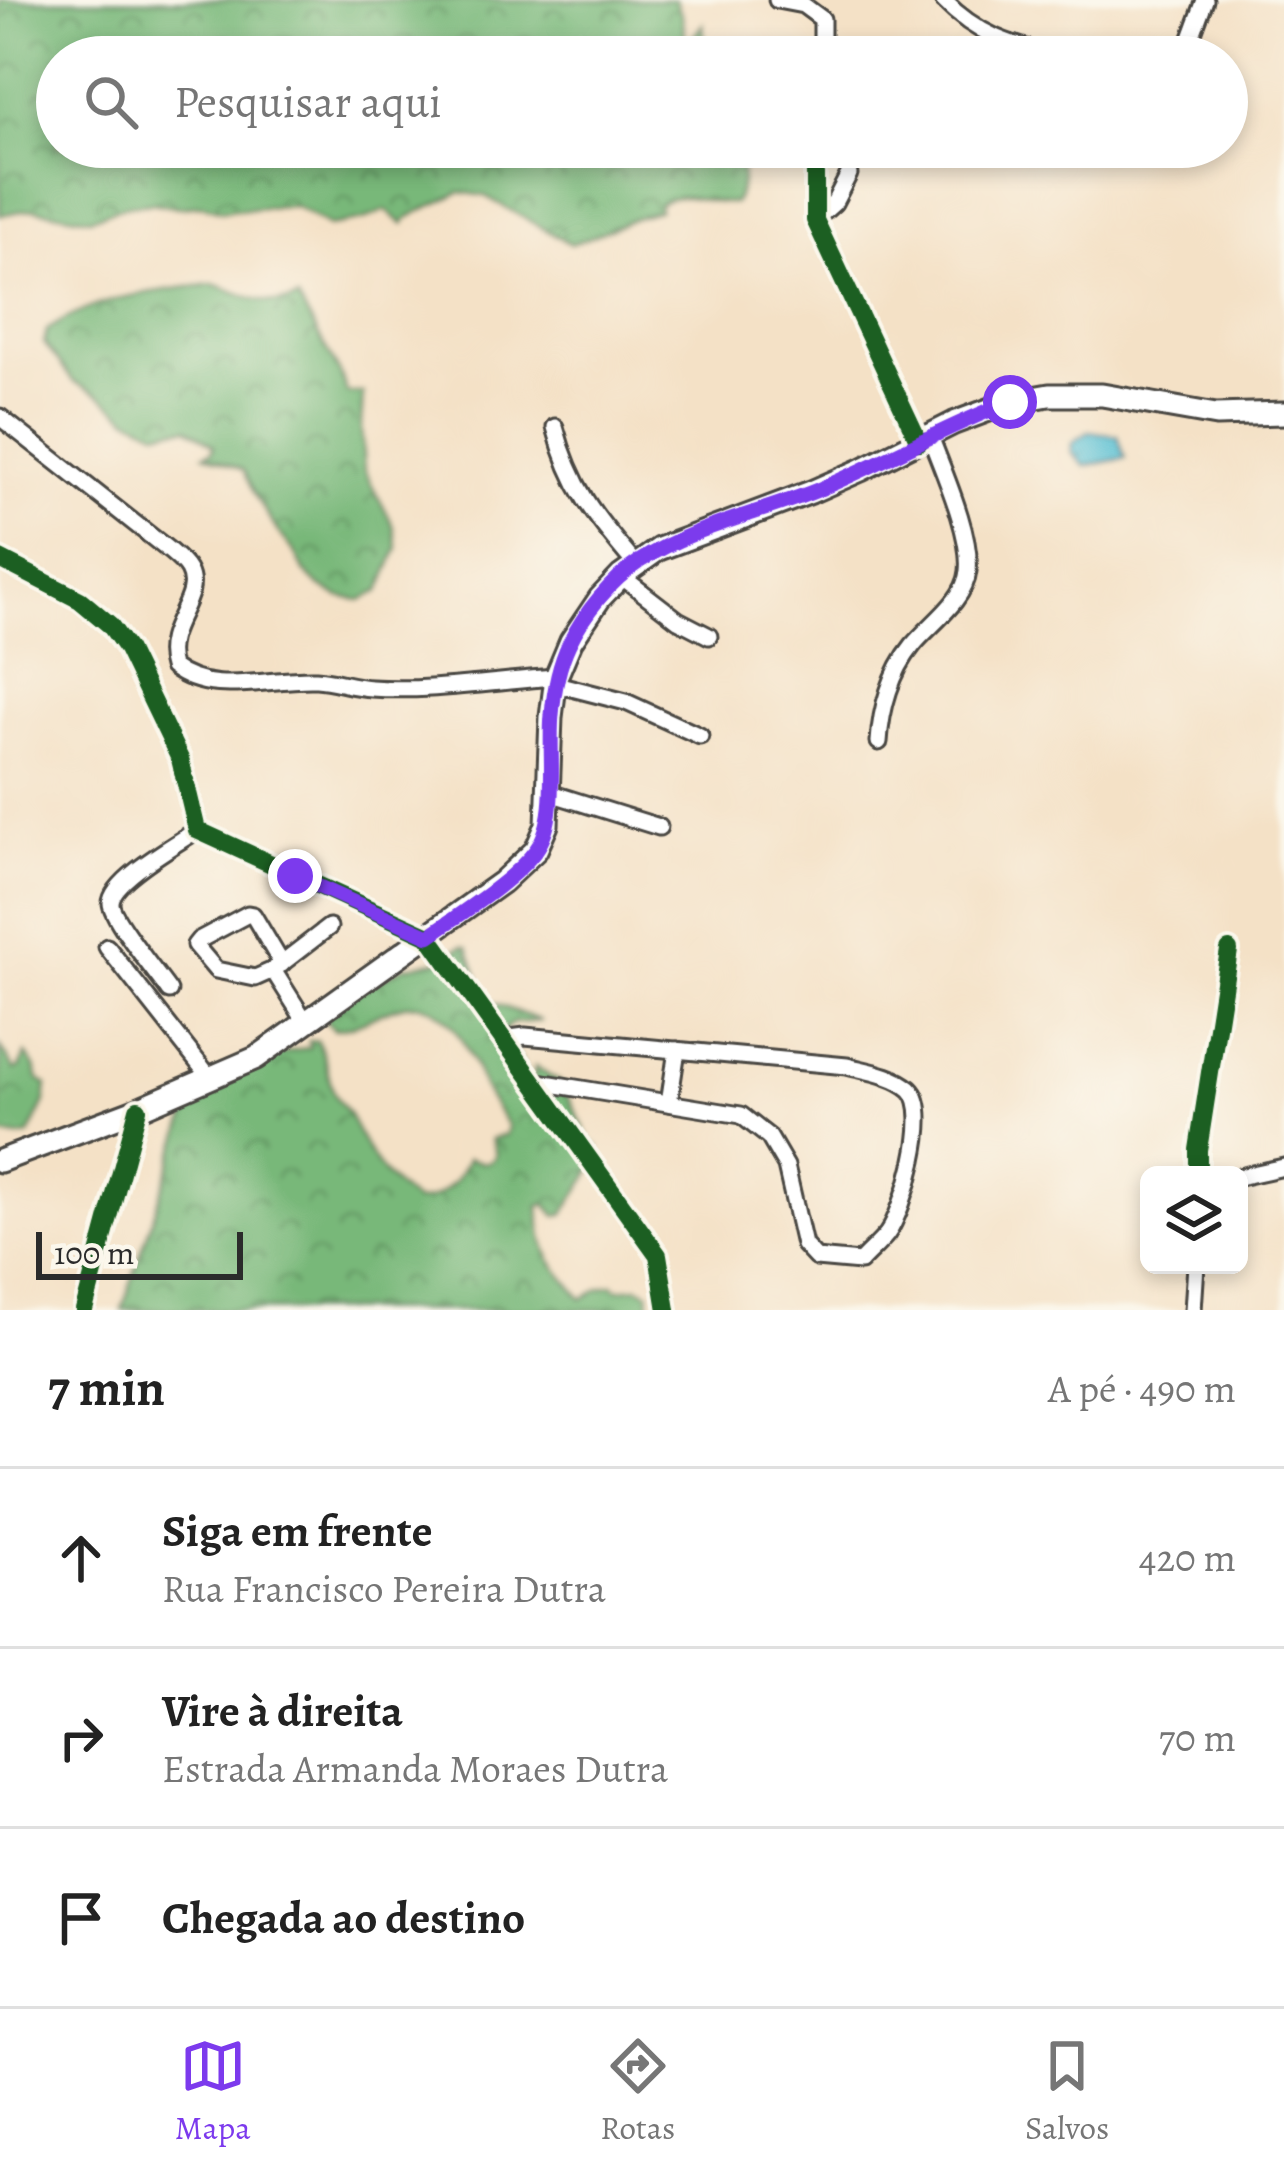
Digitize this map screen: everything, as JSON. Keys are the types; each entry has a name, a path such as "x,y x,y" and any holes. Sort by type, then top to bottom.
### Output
{"main road":[{"path":"0,1161 256,1058 502,882 536,850 547,824 551,717 556,681 571,641 600,598 628,570 659,549 811,493 954,423 1010,402 1049,395 1102,395 1216,415 1284,413"}],"street":[{"path":"777,0 802,5 822,19 822,36"},
{"path":"944,0 968,24 992,36"},
{"path":"1191,36 1204,0"},
{"path":"814,168 815,220 957,510 968,570 962,591 909,650 881,713 879,742"},
{"path":"815,220 834,203 849,174"},
{"path":"0,416 188,569 191,588 171,633 169,658 183,676 206,684 319,679 368,688 556,681 626,702 700,736"},
{"path":"555,428 575,486 628,570 678,620 709,636"},
{"path":"0,559 80,600 127,649 180,759 197,830"},
{"path":"550,793 659,827"},
{"path":"197,830 429,936 658,1255 666,1309"},
{"path":"169,991 118,920 111,897 124,880 197,830"},
{"path":"307,1024 277,967 253,916 248,914 195,945 216,970 255,978 277,967 329,927"},
{"path":"107,947 211,1079"},
{"path":"1198,1166 1228,950"},
{"path":"503,1039 525,1036 847,1066 890,1078 912,1090 919,1108 913,1168 903,1204 886,1234 860,1262 817,1258 804,1245 786,1166 769,1137 741,1115 533,1081"},
{"path":"669,1103 677,1050"},
{"path":"84,1310 138,1109"},
{"path":"1248,1175 1284,1167"},
{"path":"1193,1310 1195,1274"}],"green space":[{"path":"0,0 675,0 685,36 36,36 36,168 741,168 742,183 735,203 676,197 658,205 659,210 571,244 485,196 460,192 403,224 386,210 364,220 329,226 294,206 222,211 202,205 152,203 90,218 33,209 0,215"},
{"path":"213,284 265,301 298,299 347,393 363,393 364,470 394,527 398,548 380,591 361,600 340,597 319,586 278,532 243,470 205,454 214,445 188,427 157,431 128,417 73,381 44,343 47,330 106,302"},
{"path":"462,946 468,948 479,979 470,981 479,995 541,1021 513,1023 504,1029 533,1086 535,1067 562,1084 590,1140 599,1148 588,1177 563,1215 556,1216 546,1204 539,1206 550,1257 582,1299 613,1285 617,1289 638,1287 649,1292 650,1310 122,1310 195,1091 274,1055 310,1047 309,1041 316,1040 335,1095 370,1154 394,1185 415,1202 448,1188 468,1158 484,1163 493,1160 496,1153 491,1139 506,1135 508,1126 446,1019 420,1005 405,1005 343,1028 334,1029 326,1022 327,1016 362,989 404,967 441,960"},
{"path":"0,1046 15,1070 26,1054 39,1080 47,1085 45,1102 29,1135 0,1135"}],"water":[{"path":"1090,431 1118,436 1125,458 1085,466 1072,453 1073,442"}],"cycle path":[{"path":"815,168 815,220 919,442"},
{"path":"0,559 80,600 110,625 127,649 180,759 197,830 429,936 658,1255 667,1310"},
{"path":"1198,1166 1229,950"},
{"path":"84,1310 138,1109"}],"route":[{"path":"295,876 429,936 502,882 543,837 556,677 571,641 620,576 659,549 811,493 954,423 1010,402"}]}
